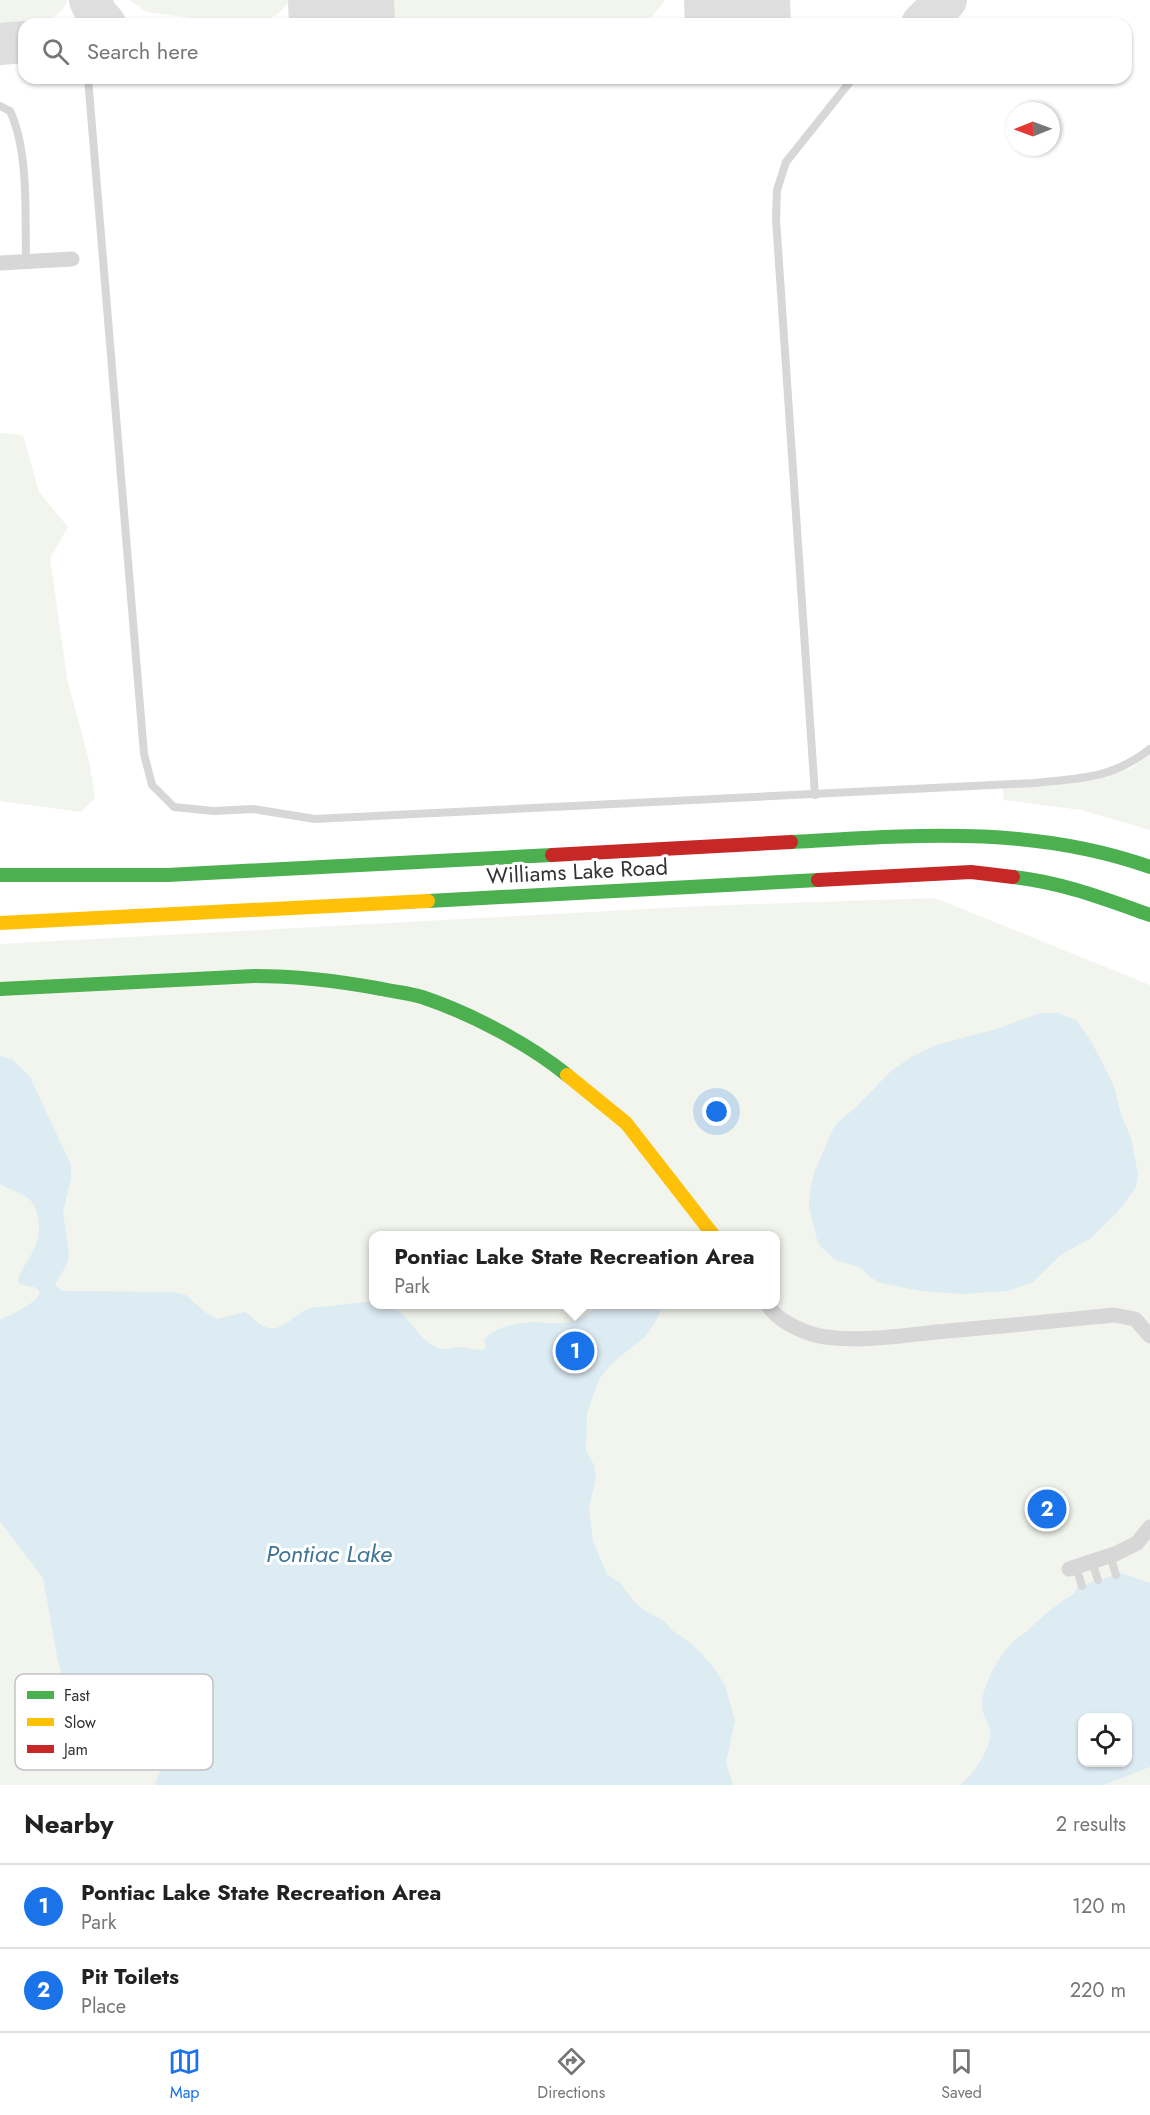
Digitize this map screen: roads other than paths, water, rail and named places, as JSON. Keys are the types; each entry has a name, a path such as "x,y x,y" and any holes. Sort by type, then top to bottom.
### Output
{"main road":[{"name":"Williams Lake Road","path":"0,875 167,875 944,835 992,835 1065,842 1150,867"},
{"name":"Williams Lake Road","path":"0,923 971,872 1043,880 1150,915"},
{"path":"0,989 290,976 336,980 421,997 463,1014 514,1040 551,1062 587,1091 626,1124 710,1231"}],"street":[{"path":"0,263 72,259"},
{"path":"770,1309 794,1327 814,1335 838,1337 878,1338 1114,1315 1136,1319 1150,1336"},
{"path":"1072,1568 1110,1556 1137,1543 1150,1527"}],"lane":[{"path":"88,84 144,754 152,785 174,807 213,811 253,809 315,819 1022,783 1104,775 1126,766 1150,749"},
{"path":"815,795 776,219 777,190 786,162 848,84"},
{"path":"0,106 10,111 19,132 22,153 26,262"},
{"path":"1110,1556 1116,1575"},
{"path":"1092,1562 1098,1580"},
{"path":"1072,1568 1082,1586"}],"water":[{"path":"1040,1013 1058,1013 1077,1021 1092,1043 1114,1086 1121,1114 1131,1138 1138,1174 1136,1187 1117,1213 1091,1238 1062,1254 1033,1282 1008,1291 962,1294 920,1291 877,1282 859,1267 835,1260 817,1240 809,1207 814,1173 833,1129 839,1121 891,1071 913,1056 936,1045 1000,1028"},
{"name":"Pontiac Lake","path":"0,1056 12,1059 30,1077 71,1165 71,1179 63,1212 69,1253 67,1264 55,1285 63,1291 172,1292 186,1295 206,1313 217,1319 245,1312 267,1328 280,1327 310,1308 369,1302 369,1309 394,1309 402,1314 427,1341 441,1349 463,1347 486,1349 484,1340 500,1329 529,1322 571,1322 594,1309 661,1309 645,1337 613,1362 599,1379 587,1413 586,1451 594,1465 596,1477 589,1508 593,1542 607,1574 620,1583 645,1611 663,1620 673,1631 692,1644 711,1664 725,1685 735,1721 726,1763 733,1785 154,1785 161,1770 213,1770 213,1674 62,1674 43,1578 0,1521 0,1320 28,1305 40,1293 37,1288 20,1284 18,1281 37,1241 39,1222 36,1209 29,1199 0,1184"},
{"path":"1121,1573 1150,1583 1150,1767 1104,1785 960,1785 976,1768 989,1744 990,1730 983,1712 982,1699 997,1662 1014,1641 1055,1606 1074,1594 1077,1587"}],"place":[{"name":"Pontiac Lake State Recreation Area","path":"575,1351"},
{"name":"Pit Toilets","path":"1047,1509"}]}
